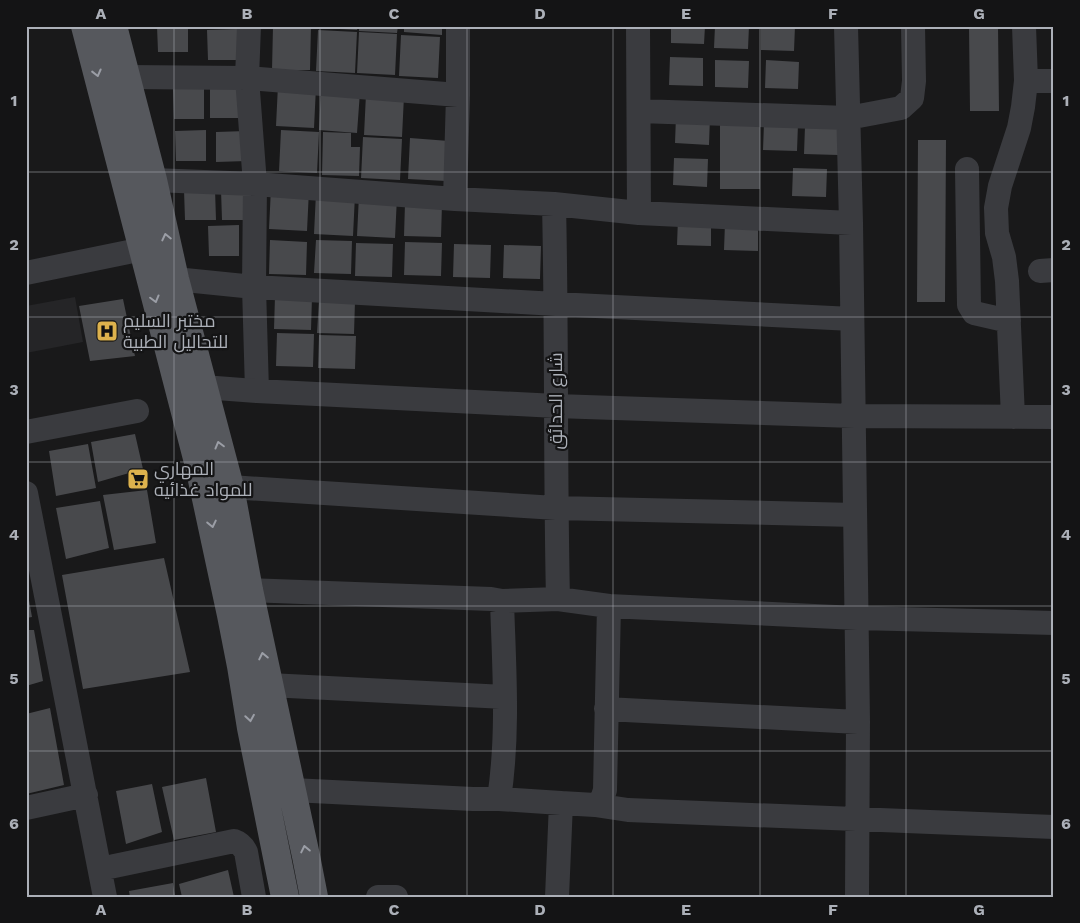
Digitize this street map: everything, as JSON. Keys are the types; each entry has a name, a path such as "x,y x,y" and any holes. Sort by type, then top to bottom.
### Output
{"main road":[{"path":"85,26 199,466 239,658 284,897"},
{"path":"113,26 153,180 175,280 230,487 249,590 314,897"}],"street":[{"path":"249,26 247,78 255,184 254,287 257,391"},
{"path":"455,200 458,26"},
{"path":"638,26 639,213"},
{"path":"846,26 857,618 857,897"},
{"path":"639,111 848,118 901,108 912,98 914,81 913,26"},
{"path":"1013,417 1006,273 1004,256 997,233 996,208 1000,186 1019,128 1026,81 1024,26"},
{"path":"127,77 247,78 458,95"},
{"path":"1026,81 1054,81"},
{"path":"967,169 970,305 974,313 1009,321"},
{"path":"153,180 255,184 455,200 554,204 639,213 851,222"},
{"name":"شارع الحدائق","path":"554,204 558,599"},
{"path":"26,273 143,250"},
{"path":"175,280 254,287 556,304 852,318"},
{"path":"203,387 556,406 854,416 1054,417"},
{"path":"26,432 137,412"},
{"path":"230,487 556,508 855,514"},
{"path":"26,493 105,897"},
{"path":"249,590 491,599 502,601 558,599 609,606 857,618 1054,624"},
{"path":"499,798 502,774 505,697 502,601"},
{"path":"595,805 602,799 606,784 609,606"},
{"path":"269,685 505,697"},
{"path":"606,709 858,722"},
{"path":"292,790 473,799 499,798 595,805 628,810 1054,827"},
{"path":"26,808 86,795"},
{"path":"556,897 561,803"},
{"path":"100,869 234,841 244,846 254,897"},
{"path":"378,897 396,897"}],"shaded area":[{"path":"75,297 83,342 26,353 26,306"}],"building":[{"path":"157,26 188,26 188,52 158,52"},
{"path":"273,26 311,26 310,70 272,70"},
{"path":"322,26 358,26 357,30 322,28"},
{"path":"359,26 398,26 397,33 359,31"},
{"path":"404,26 442,26 442,35 404,32"},
{"path":"671,26 705,26 704,44 671,43"},
{"path":"715,26 749,26 748,49 714,48"},
{"path":"761,26 795,26 794,51 761,50"},
{"path":"969,26 998,26 999,111 970,111"},
{"path":"238,29 238,60 208,60 207,30"},
{"path":"318,30 357,32 355,73 316,71"},
{"path":"359,32 397,34 395,75 357,73"},
{"path":"401,35 440,37 438,78 399,76"},
{"path":"670,57 703,58 703,86 669,85"},
{"path":"715,60 749,61 748,88 715,87"},
{"path":"766,60 799,62 798,89 765,88"},
{"path":"278,85 316,87 314,128 276,126"},
{"path":"204,88 204,119 174,119 173,89"},
{"path":"210,88 241,88 241,118 210,118"},
{"path":"321,90 360,92 357,133 319,130"},
{"path":"366,94 404,96 402,137 364,135"},
{"path":"676,116 710,117 709,145 675,143"},
{"path":"764,123 798,124 797,151 763,150"},
{"path":"720,124 760,124 760,189 720,189"},
{"path":"805,126 839,127 838,155 804,154"},
{"path":"206,130 206,161 176,161 175,131"},
{"path":"281,130 319,132 317,173 279,171"},
{"path":"246,131 247,161 216,162 216,132"},
{"path":"323,132 351,133 351,147 360,147 359,176 322,175"},
{"path":"363,137 402,139 400,180 361,178"},
{"path":"410,138 449,141 446,181 408,179"},
{"path":"918,140 946,140 945,302 917,302"},
{"path":"674,158 708,159 707,187 673,185"},
{"path":"793,168 827,169 826,197 792,196"},
{"path":"271,188 309,190 307,231 269,229"},
{"path":"215,189 216,220 185,220 184,190"},
{"path":"221,190 251,190 252,220 222,220"},
{"path":"316,193 355,195 353,236 314,234"},
{"path":"359,195 397,197 395,238 357,236"},
{"path":"405,203 442,204 441,237 404,236"},
{"path":"678,218 711,219 711,246 677,245"},
{"path":"725,223 758,224 758,251 724,250"},
{"path":"239,225 239,256 209,256 208,226"},
{"path":"270,240 307,242 306,275 269,274"},
{"path":"316,240 352,241 351,274 314,273"},
{"path":"405,242 442,243 441,276 404,275"},
{"path":"356,243 393,244 392,277 355,276"},
{"path":"454,244 491,245 490,278 453,277"},
{"path":"504,245 541,246 540,279 503,278"},
{"path":"275,296 312,297 311,330 274,329"},
{"name":"مختبر السليم للتحاليل الطبية","path":"123,299 135,356 90,361 79,306"},
{"path":"319,300 355,301 354,334 317,333"},
{"path":"277,333 314,334 313,367 276,366"},
{"path":"319,335 356,336 355,369 318,368"},
{"path":"135,434 143,469 98,482 91,442"},
{"path":"88,444 96,488 56,496 49,451"},
{"path":"147,490 156,543 114,550 103,495"},
{"path":"100,501 109,548 66,559 56,508"},
{"path":"164,558 190,672 83,689 62,575"},
{"path":"26,589 32,617 26,618"},
{"path":"26,630 34,630 43,681 26,686"},
{"path":"50,708 64,785 26,794 26,714"},
{"path":"206,778 216,832 174,840 162,787"},
{"path":"152,784 162,832 126,844 116,791"},
{"path":"228,870 234,897 182,897 179,884"},
{"path":"173,883 175,897 130,897 129,891"}],"place":[{"name":"مختبر السليم للتحاليل الطبية","path":"107,331"},
{"name":"المهاري للمواد غذائيه","path":"138,479"}]}
